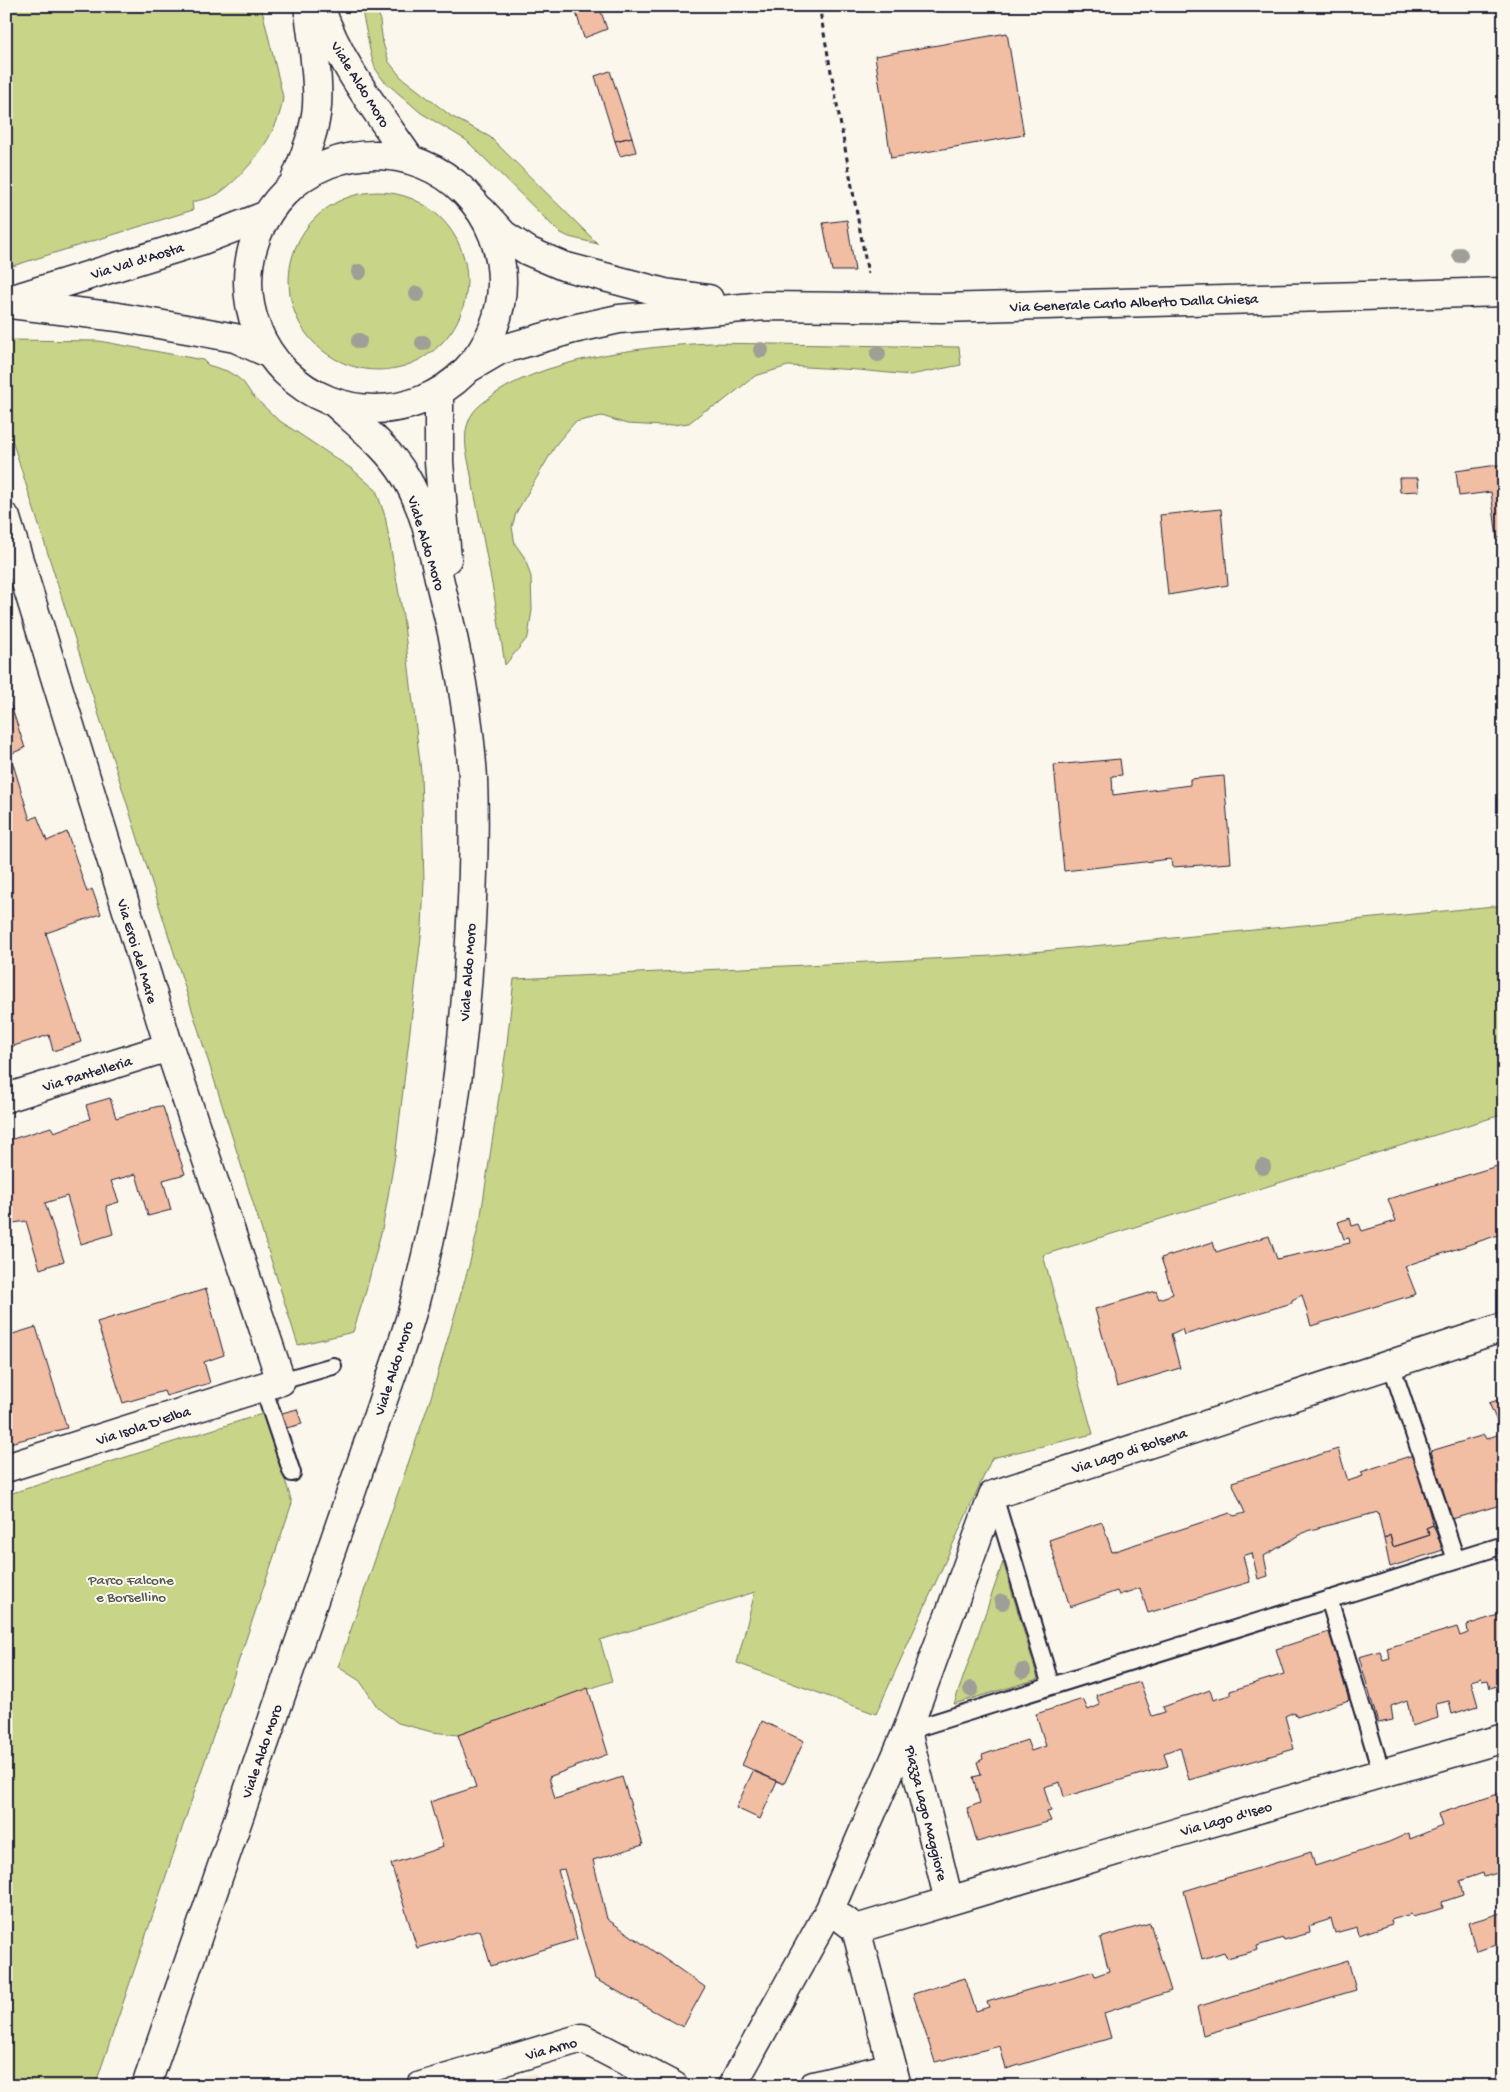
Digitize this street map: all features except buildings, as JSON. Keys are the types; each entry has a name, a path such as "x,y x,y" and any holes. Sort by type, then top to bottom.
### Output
{"street":[{"name":"Viale Aldo Moro","path":"294,184 309,143 317,106 315,64 308,6"},
{"name":"Viale Aldo Moro","path":"320,6 327,29 360,85 410,159"},
{"name":"Viale Aldo Moro","path":"379,154 410,159 437,170 461,188 481,210 496,240 501,265 500,307 490,339 471,367 439,394 399,408 357,409 336,404 316,396 298,384 268,353 257,331 253,316 248,284 249,260 256,237 267,215 294,184 320,167 349,157 379,154"},
{"path":"481,210 504,235 528,251 563,266 665,293 765,306"},
{"name":"Via Val d'Aosta","path":"6,302 200,241 267,215"},
{"name":"Via Generale Carlo Alberto Dalla Chiesa","path":"765,306 941,308 1504,292"},
{"name":"Via Val d'Aosta","path":"6,302 118,317 235,338 268,353"},
{"path":"471,367 500,350 619,318 765,306"},
{"name":"Viale Aldo Moro","path":"439,394 439,462 450,620"},
{"name":"Viale Aldo Moro","path":"146,2086 381,1406 413,1308 440,1195 456,1100 466,996 472,866 473,779 460,666 426,526 406,477 392,458 336,404"},
{"name":"Via Eroi del Mare","path":"6,518 11,548 272,1384"},
{"name":"Via Pantelleria","path":"6,1098 168,1048"},
{"name":"Via Lago di Bolsena","path":"993,1495 1504,1327"},
{"name":"Via Isola D'Elba","path":"6,1468 272,1384"},
{"path":"907,1731 993,1495"},
{"name":"Piazza Lago Maggiore","path":"856,1929 950,1901 907,1731"},
{"name":"Piazza Lago Maggiore","path":"732,2086 830,1909 907,1731"},
{"name":"Via Lago d'Iseo","path":"950,1901 1182,1831 1504,1738"},
{"path":"813,2086 894,2076 856,1929 830,1909"},
{"name":"Via Arno","path":"421,2086 582,2038 674,2086"}],"lane":[{"path":"1391,1364 1456,1560"},
{"path":"292,1473 272,1384 333,1366"},
{"path":"993,1495 1051,1686"},
{"path":"907,1731 1504,1545"},
{"path":"1329,1599 1382,1774"}],"path":[{"path":"819,6 874,306"}],"shaded area":[{"path":"531,2074 557,2086 494,2086"}],"green space":[{"path":"6,6 261,6 283,97 276,124 251,164 218,194 192,202 193,210 6,268"},
{"path":"361,6 378,6 383,43 389,62 401,77 451,116 490,137 598,244 569,237 559,232 466,140 421,113 383,80 375,68 371,55"},
{"path":"378,192 412,199 427,207 441,218 452,232 460,247 467,281 460,315 452,330 441,344 427,355 412,363 378,370 344,363 329,355 315,344 304,330 296,315 289,281 296,247 304,232 315,218 329,207 344,199"},
{"path":"6,340 99,341 203,360 208,365 227,371 237,377 244,383 252,395 277,419 352,469 376,490 385,516 403,616 421,772 424,882 422,928 396,1150 383,1225 353,1332 298,1345 6,421"},
{"path":"710,343 959,347 961,365 910,375 788,366 755,376 721,403 704,411 689,423 663,426 627,424 602,416 575,422 557,443 516,513 512,527 515,544 525,558 531,577 532,610 528,637 505,665 495,600 466,449 467,428 472,414 484,402 506,387 561,365 654,347"},
{"path":"1504,905 1504,1114 1043,1255 1093,1434 992,1458 876,1714 737,1663 755,1592 600,1640 612,1681 458,1735 432,1732 398,1723 378,1708 360,1681 338,1667 431,1397 470,1262 481,1215 507,1043 514,979 993,956"},
{"name":"Parco Falcone e Borsellino","path":"265,1413 292,1503 95,2086 6,2086 6,1495"},
{"path":"1003,1562 1038,1679 954,1704"}]}
